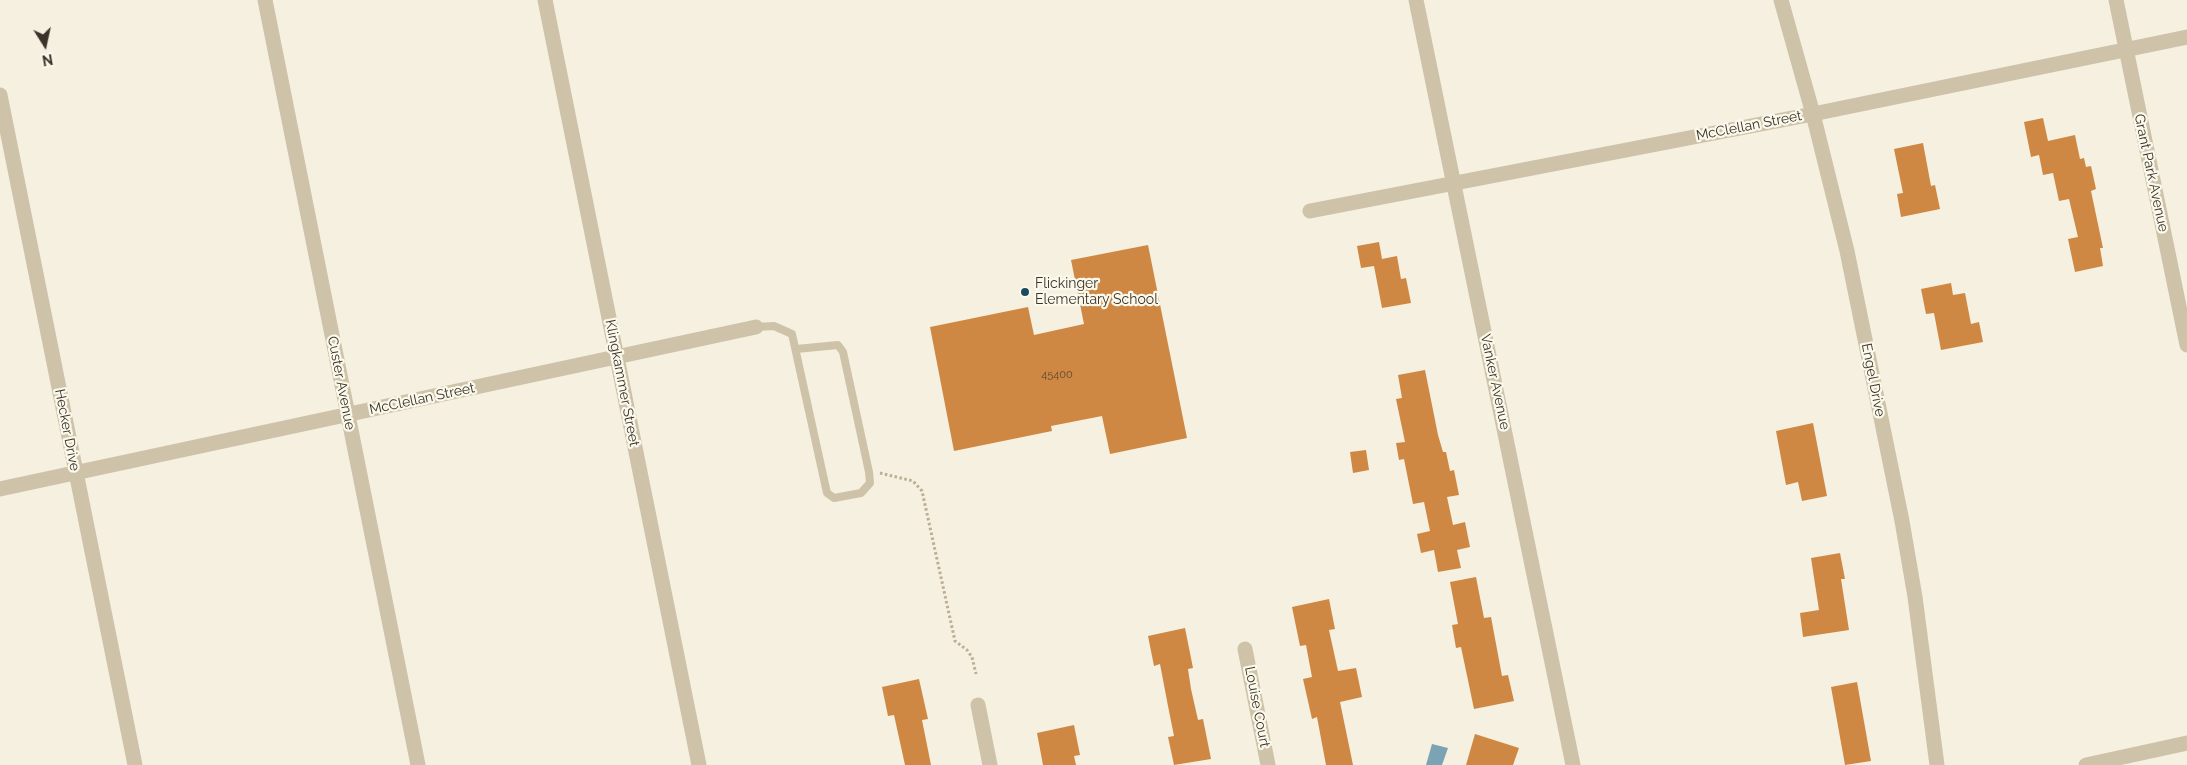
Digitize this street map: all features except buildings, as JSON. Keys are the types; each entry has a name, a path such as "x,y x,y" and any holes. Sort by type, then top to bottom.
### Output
{"street":[{"name":"Custer Avenue","path":"264,0 418,765"},
{"name":"Klingkammer Street","path":"545,0 699,765"},
{"name":"Vanker Avenue","path":"1416,0 1573,765"},
{"name":"Engel Drive","path":"1780,0 1813,114 1847,251 1902,521 1915,597 1938,765"},
{"name":"Grant Park Avenue","path":"2116,0 2187,345"},
{"name":"McClellan Street","path":"1310,211 1813,114 2187,37"},
{"name":"Hecker Drive","path":"0,95 135,765"},
{"name":"McClellan Street","path":"0,489 756,327"},
{"name":"Louise Court","path":"1245,649 1268,765"},
{"path":"978,705 990,765"},
{"path":"2086,765 2123,761 2187,743"}],"lane":[{"path":"756,327 774,326 792,334 828,493 834,498 861,492 870,483 869,472 843,352 838,345 796,349"}],"path":[{"path":"869,472 896,475 913,481 922,491 955,641 967,650 972,657 976,674"}],"water":[{"path":"1432,744 1448,748 1442,765 1426,765"}],"place":[{"name":"Flickinger Elementary School","path":"1025,292"}]}
